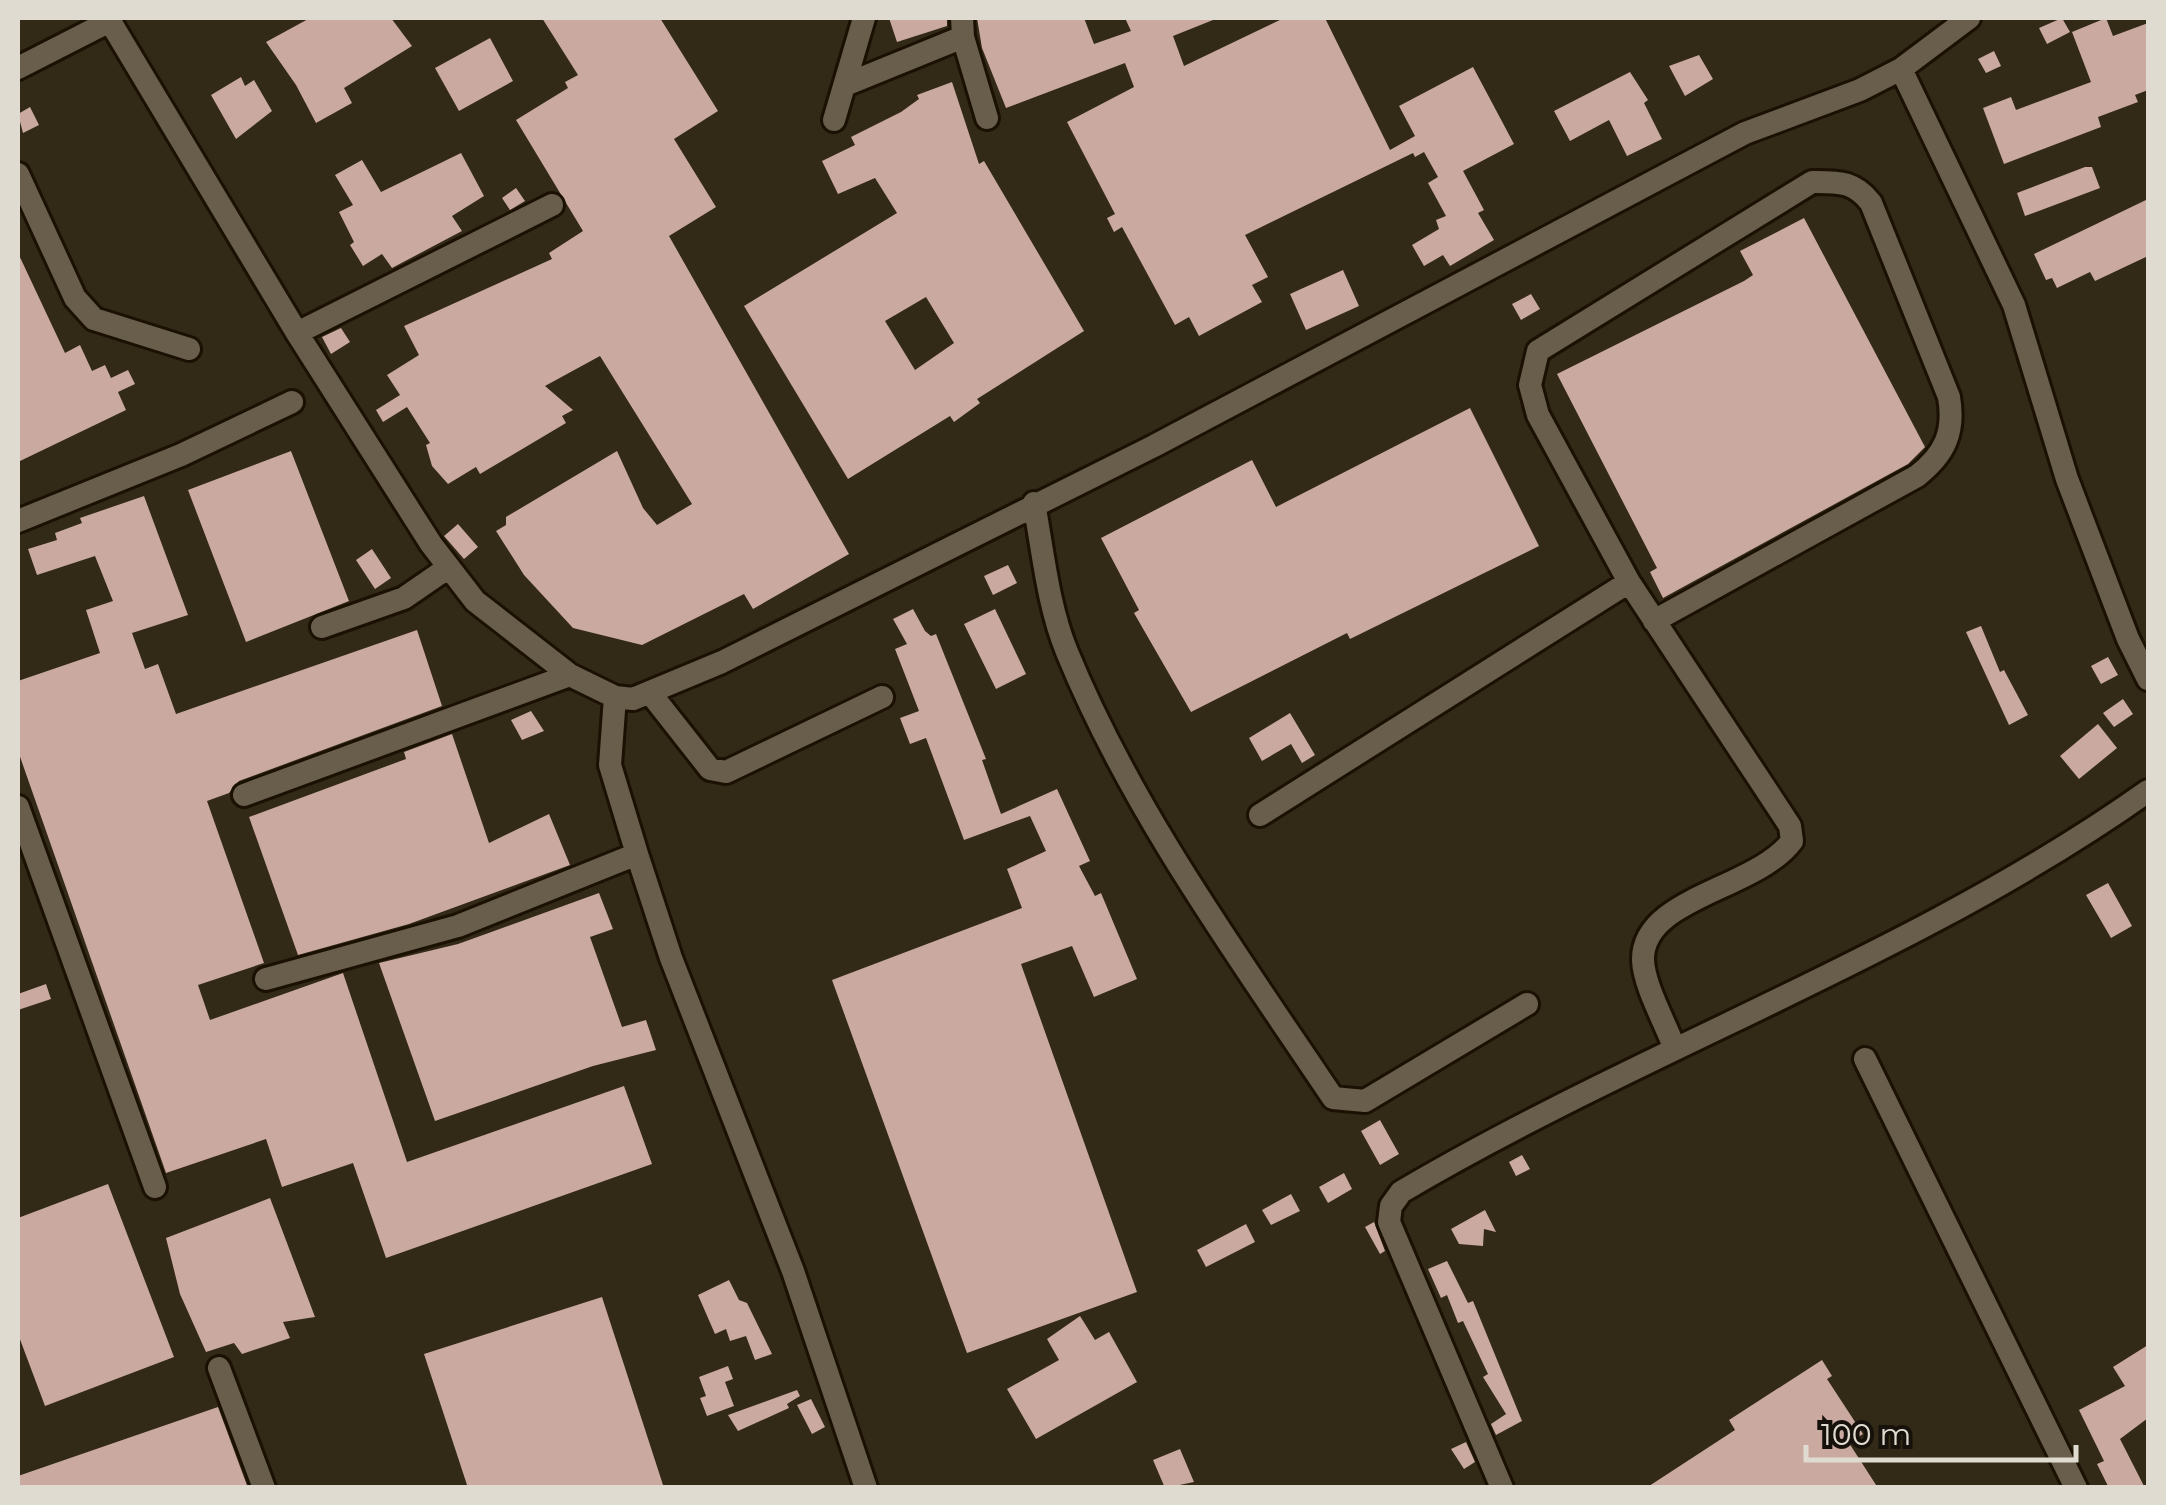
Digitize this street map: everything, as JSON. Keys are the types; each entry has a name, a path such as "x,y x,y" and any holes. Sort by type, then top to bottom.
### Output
{"street":[{"path":"834,120 864,18"},
{"path":"18,68 109,19 298,334 449,568 475,601 570,675 616,698 651,694 1154,446 1745,133 1860,90 1902,69 1969,18"},
{"path":"845,85 962,28 987,118"},
{"path":"1902,69 2014,305 2068,479 2128,638 2148,679"},
{"path":"18,174 75,298 94,319 189,349"},
{"path":"1654,621 1918,476 1946,446 1953,422 1949,397 1871,204 1860,189 1844,182 1812,182 1538,351 1530,385 1538,415 1628,582 1790,826 1792,840 1777,861 1661,917 1646,937 1643,962 1674,1048"},
{"path":"298,334 552,205"},
{"path":"18,522 180,455 292,402"},
{"path":"1034,503 1048,587 1066,651 1168,852 1333,1098 1365,1101 1526,1004"},
{"path":"322,627 404,598 449,568"},
{"path":"1260,815 1628,582"},
{"path":"244,795 570,675"},
{"path":"651,694 710,769 726,772 882,697"},
{"path":"616,698 610,765 637,854 671,958 793,1271 866,1488"},
{"path":"1502,1488 1389,1222 1391,1206 1401,1192 1674,1048 1829,975 2034,868 2148,791"},
{"path":"18,807 155,1187"},
{"path":"266,979 458,926 637,854"},
{"path":"1865,1059 2076,1488"},
{"path":"219,1368 264,1488"}],"building":[{"path":"310,18 391,18 412,46 344,88 352,103 316,123 266,42"},
{"path":"542,18 660,18 718,111 674,139 716,207 669,236 849,554 753,609 744,594 642,645 573,628 524,575 496,531 506,525 506,517 617,451 643,508 657,525 692,504 600,356 545,386 573,410 562,416 566,423 480,474 476,467 448,484 432,466 426,445 430,443 407,407 383,422 376,410 400,395 387,375 419,355 404,326 552,259 549,253 583,231 516,120 568,88 565,82 578,75"},
{"path":"889,18 947,18 947,26 897,42"},
{"path":"977,18 1084,18 1094,44 1131,31 1125,18 1218,18 1173,36 1184,66 1284,18 1325,18 1390,150 1415,136 1399,106 1473,67 1514,144 1463,171 1484,210 1478,213 1494,240 1450,266 1443,255 1424,266 1412,245 1439,229 1436,220 1446,216 1428,183 1438,177 1424,152 1415,157 1413,153 1245,235 1268,277 1252,285 1262,302 1199,336 1189,317 1175,325 1122,227 1114,232 1107,218 1115,214 1067,122 1134,87 1125,63 1006,108 982,48"},
{"path":"2062,18 2070,32 2047,44 2039,28"},
{"path":"2106,18 2113,36 2148,23 2148,90 2135,95 2138,102 2098,117 2101,127 2004,164 1983,108 2011,97 2016,110 2091,82 2072,32"},
{"path":"490,38 513,81 459,111 435,68"},
{"path":"1994,51 2001,66 1986,73 1978,59"},
{"path":"1699,55 1713,79 1685,96 1669,66"},
{"path":"1630,72 1648,100 1644,103 1662,139 1627,156 1609,120 1570,141 1554,111"},
{"path":"241,77 245,86 254,80 272,111 236,139 211,95"},
{"path":"952,82 979,164 984,161 1084,331 977,399 980,403 954,422 950,416 848,479 744,306 897,213 875,178 838,194 822,161 855,145 851,137 901,112 919,99 917,95","holes":["926,297 954,343 915,370 885,321"]},
{"path":"30,107 39,125 23,133 18,114"},
{"path":"461,153 484,196 452,216 462,231 392,268 382,254 363,266 350,245 354,242 339,212 353,205 335,175 362,160 381,192"},
{"path":"2092,167 2100,188 2025,216 2017,193"},
{"path":"516,188 525,201 510,210 502,198"},
{"path":"2148,199 2148,256 2095,281 2090,272 2057,288 2052,278 2046,280 2034,254"},
{"path":"1804,218 1925,447 1908,464 1663,598 1650,572 1657,568 1557,374 1744,281 1753,275 1740,251"},
{"path":"18,253 65,353 80,345 92,371 105,365 111,378 128,370 135,384 118,392 126,410 18,462"},
{"path":"1343,270 1359,306 1306,330 1290,294"},
{"path":"1531,294 1540,309 1521,320 1512,304"},
{"path":"341,328 350,342 331,354 322,337"},
{"path":"1470,408 1539,546 1350,639 1347,633 1191,712 1134,613 1139,610 1101,538 1252,460 1276,507"},
{"path":"291,451 349,601 246,642 188,490"},
{"path":"144,496 188,615 132,633 145,669 158,664 176,714 417,630 442,706 239,781 229,793 207,801 264,963 198,985 210,1020 343,973 407,1162 624,1086 652,1164 386,1258 353,1163 282,1187 266,1139 166,1173 18,751 18,681 100,653 86,610 113,601 95,556 37,575 28,549 57,540 55,533 82,523 80,518"},
{"path":"458,524 478,547 464,559 444,536"},
{"path":"372,549 391,578 375,589 356,560"},
{"path":"1008,565 1017,583 993,595 984,576"},
{"path":"913,609 925,631 931,636 936,634 986,759 982,760 1001,814 1057,789 1090,861 1079,866 1095,896 1101,893 1137,979 1094,997 1072,946 1021,964 1137,1292 967,1353 832,980 1022,908 1007,869 1046,851 1030,816 964,840 926,738 910,744 900,718 919,711 895,649 907,644 893,619"},
{"path":"995,609 1026,674 996,689 964,624"},
{"path":"1981,626 2000,672 2004,670 2028,715 2009,725 1966,632"},
{"path":"2108,657 2118,675 2101,684 2091,666"},
{"path":"2123,699 2133,714 2114,727 2103,713"},
{"path":"531,711 544,731 522,740 511,720"},
{"path":"1290,713 1315,755 1302,763 1291,744 1262,761 1249,738"},
{"path":"2098,724 2117,748 2079,779 2060,756"},
{"path":"452,734 489,843 549,814 570,865 409,924 298,955 249,817 406,759 404,752"},
{"path":"2108,883 2132,926 2111,938 2086,895"},
{"path":"599,893 613,929 590,937 622,1027 646,1020 656,1050 593,1066 435,1121 379,963 458,944"},
{"path":"46,984 51,999 18,1010 18,994"},
{"path":"1380,1120 1399,1154 1380,1165 1361,1131"},
{"path":"1522,1155 1530,1169 1516,1176 1509,1162"},
{"path":"1344,1173 1352,1189 1328,1203 1319,1187"},
{"path":"108,1184 174,1357 45,1406 18,1334 18,1218"},
{"path":"1291,1194 1300,1211 1271,1225 1262,1210"},
{"path":"270,1198 315,1317 283,1322 290,1338 242,1354 234,1343 206,1352 180,1294 166,1238"},
{"path":"1485,1210 1496,1232 1484,1229 1483,1246 1459,1244 1451,1229"},
{"path":"1374,1222 1385,1251 1380,1254 1365,1227"},
{"path":"1246,1224 1255,1242 1206,1267 1197,1250"},
{"path":"1447,1261 1468,1303 1473,1301 1522,1421 1496,1435 1491,1424 1506,1414 1483,1377 1488,1374 1463,1321 1458,1323 1447,1295 1441,1298 1428,1269"},
{"path":"729,1280 739,1300 747,1303 772,1354 755,1360 746,1336 730,1341 726,1329 715,1334 698,1295"},
{"path":"602,1297 664,1488 468,1488 424,1354"},
{"path":"1080,1316 1095,1340 1109,1332 1137,1382 1036,1439 1007,1389 1059,1360 1047,1339"},
{"path":"2148,1345 2148,1418 2120,1439 2145,1488 2109,1488 2097,1464 2104,1461 2079,1410 2125,1386 2113,1367"},
{"path":"1822,1360 1832,1376 1827,1379 1863,1434 1849,1443 1878,1488 1646,1488 1735,1430 1729,1420"},
{"path":"728,1366 733,1379 725,1382 734,1406 707,1416 700,1398 706,1396 699,1377"},
{"path":"797,1390 800,1396 787,1404 789,1408 738,1431 728,1415"},
{"path":"811,1399 825,1427 812,1434 797,1405"},
{"path":"218,1407 248,1488 18,1488 18,1476"},
{"path":"1466,1442 1475,1462 1464,1469 1451,1449"},
{"path":"1180,1449 1194,1482 1165,1488 1153,1460"}]}
